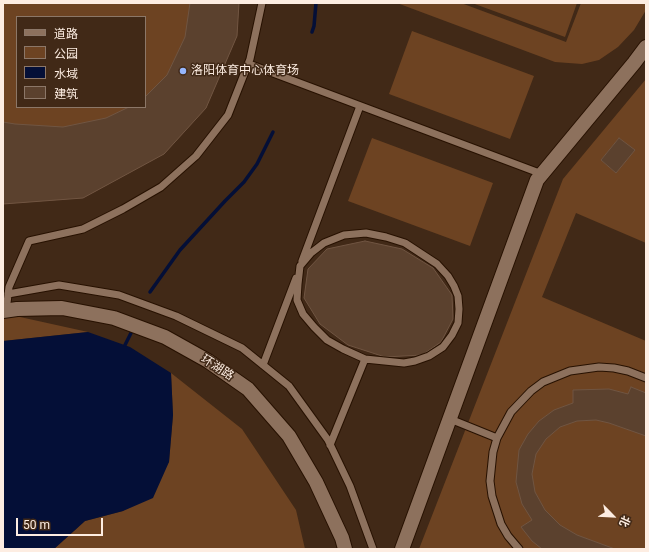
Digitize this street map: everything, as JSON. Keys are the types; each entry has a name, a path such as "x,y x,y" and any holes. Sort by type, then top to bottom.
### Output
{"street":[{"path":"402,549 537,180 646,47"},
{"name":"环湖路","path":"4,311 62,308 114,318 165,337 208,361 231,377 248,389 289,436 316,482 342,538 345,549"}],"lane":[{"path":"4,311 9,287 29,242 83,229 123,209 161,187 196,156 228,115 249,64 262,3"},
{"path":"249,64 542,174"},
{"path":"263,366 360,106"},
{"path":"366,233 405,243 437,264 448,276 454,286 458,296 459,309 458,323 452,335 443,347 429,356 415,361 393,362 365,359 327,340 303,314 297,300 300,266 311,253 324,243 344,235 366,233"},
{"path":"8,294 59,286 119,295 176,316 242,348 289,386 330,445 350,486 373,549"},
{"path":"330,445 365,359"},
{"path":"519,549 508,536 501,524 492,496 490,466 497,438 511,412 520,401 543,382 577,369 599,367 614,368 628,371 646,378"},
{"path":"450,419 497,438"}],"green space":[{"name":"洛阳体育中心体育场","path":"3,3 239,3 237,36 206,108 164,154 83,198 3,204"},
{"path":"397,3 461,3 566,42 581,3 646,3 646,10 634,30 618,47 599,60 582,64 555,62"},
{"path":"472,3 577,3 565,37"},
{"path":"412,31 534,76 510,139 389,94"},
{"path":"646,79 646,243 576,213 542,297 646,341 646,549 419,549 563,179","holes":["619,138 634,150 616,173 601,160"]},
{"path":"372,138 493,183 470,246 348,201"},
{"path":"3,315 11,315 88,332 3,341"},
{"path":"171,373 242,429 296,510 305,549 54,549 85,521 123,511 169,462 173,415"}],"water":[{"path":"88,332 130,347 171,373 173,415 169,462 153,498 123,511 85,521 54,549 3,549 3,341"}],"building":[{"name":"洛阳体育中心体育场","path":"190,3 239,3 237,36 206,108 164,154 83,198 3,204 3,122 63,127 106,118 127,108 146,108 146,96 167,75 185,37"},
{"path":"619,138 635,150 616,173 601,160"},
{"path":"365,241 402,249 433,268 452,295 453,319 441,342 422,355 385,357 348,345 320,324 304,298 308,269 327,249"},
{"path":"631,387 646,393 646,436 596,420 577,421 560,427 546,439 536,454 532,474 535,492 545,510 560,525 577,535 615,549 542,549 532,541 521,527 532,520 522,504 516,482 519,450 528,434 539,421 554,410 573,403 573,390 609,389 628,394"}],"waterway":[{"path":"312,32 316,3"},
{"path":"150,292 180,250 244,182 257,164 273,132"},
{"path":"125,345 132,331"}],"place":[{"name":"洛阳体育中心体育场","path":"183,71"}]}
